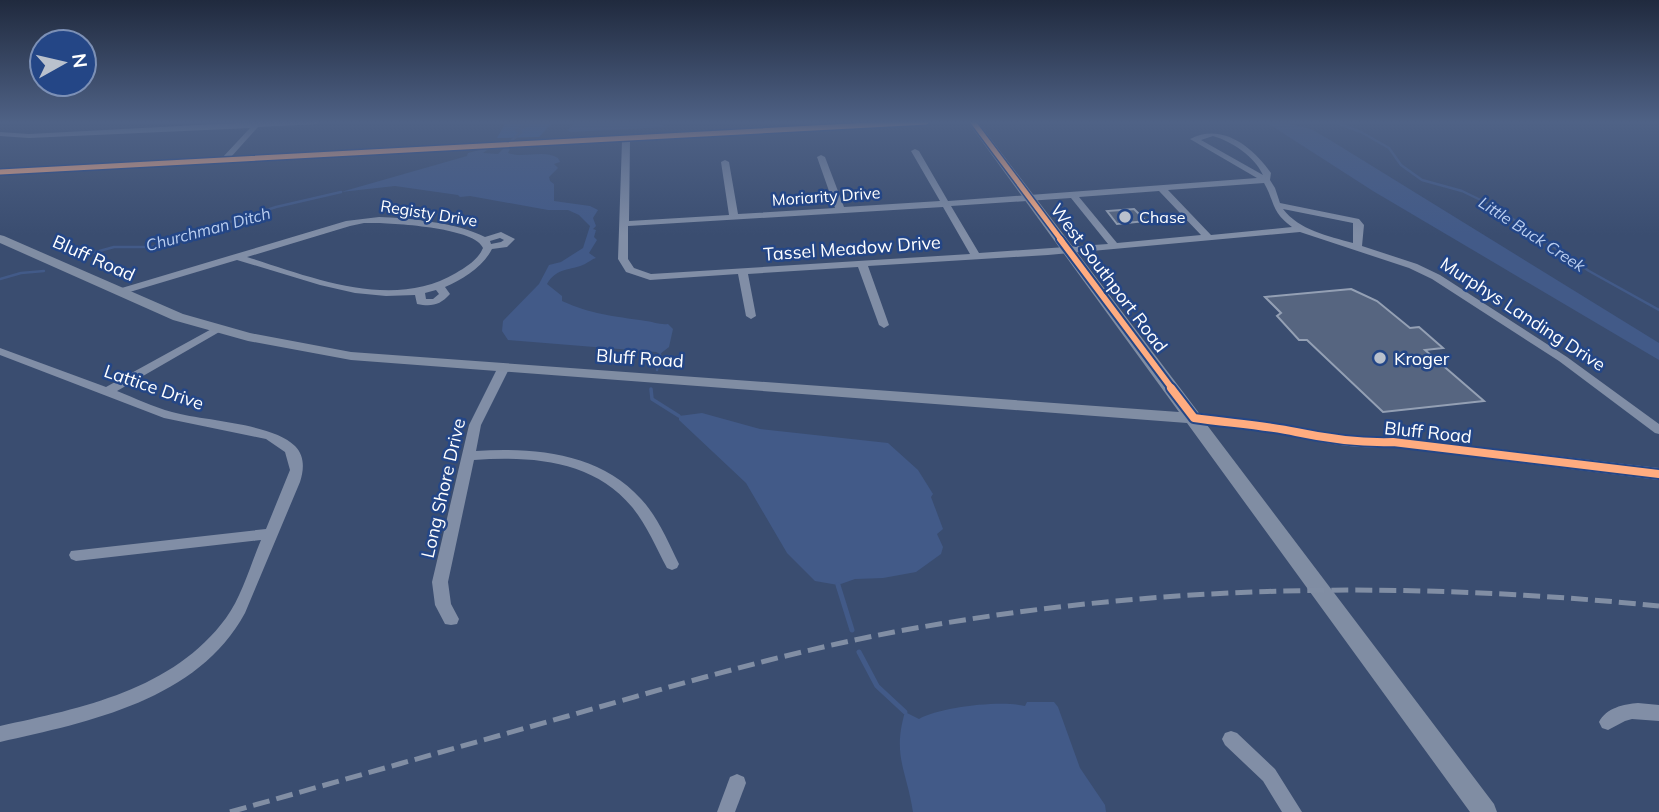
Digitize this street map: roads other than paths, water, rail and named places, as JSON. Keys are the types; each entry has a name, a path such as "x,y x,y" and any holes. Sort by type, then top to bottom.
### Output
{"main road":[{"name":"West Southport Road","path":"1001,160 1485,812"},
{"name":"Bluff Road","path":"0,239 171,314 217,329 280,344 351,356 1194,418 1339,440 1393,442 1659,474"}],"street":[{"path":"0,172 210,160"},
{"path":"624,224 625,160"},
{"path":"822,160 841,211"},
{"path":"920,160 976,257"},
{"name":"Murphys Landing Drive","path":"1232,160 1266,180 1274,191 1277,205 1284,216 1304,229 1418,268 1436,277 1563,359 1659,429"},
{"name":"Murphys Landing Drive","path":"1257,160 1267,173 1266,180"},
{"path":"725,162 734,217"},
{"name":"Moriarity Drive","path":"624,224 1266,180"},
{"path":"1161,188 1209,238"},
{"path":"1073,195 1115,246"},
{"path":"1277,205 1356,221 1359,225 1357,248"},
{"name":"Registy Drive","path":"119,292 238,257 368,220 389,220 469,233 486,244 483,257 440,288 445,294 436,302 421,302 419,293 396,294 338,285 238,257"},
{"name":"Tassel Meadow Drive","path":"624,224 624,261 628,269 639,274 664,278 1069,250 1304,229"},
{"path":"862,264 884,325"},
{"path":"743,273 751,316"},
{"path":"108,391 217,329"},
{"name":"Lattice Drive","path":"0,351 181,419 266,435 282,442 294,455 297,470 271,534"},
{"name":"Long Shore Drive","path":"451,618 443,605 440,582 475,425 503,369"},
{"path":"468,456 512,453 545,456 583,466 602,475 619,486 639,506 672,564"},
{"path":"0,734 120,703 153,688 185,668 214,644 238,612 271,534 76,555"},
{"path":"1608,722 1628,712 1659,713"},
{"path":"1231,739 1269,775 1293,812"},
{"path":"726,812 737,783"}],"waterway":[{"name":"Little Buck Creek","path":"1397,160 1422,180 1462,191 1495,207 1589,271 1659,310"},
{"name":"Churchman Ditch","path":"74,258 114,247 152,247 276,207 341,192"},
{"name":"Churchman Ditch","path":"0,279 21,273 44,271"},
{"path":"657,370 660,354"},
{"path":"651,389 652,399 679,416"},
{"path":"838,585 852,630"},
{"path":"859,652 877,686 905,712"}],"railway":[{"path":"230,812 771,660 853,640 990,616 1085,604 1275,591 1466,592 1659,606"}],"place":[{"name":"Chase","path":"1125,217"},
{"name":"Kroger","path":"1380,358"}]}
